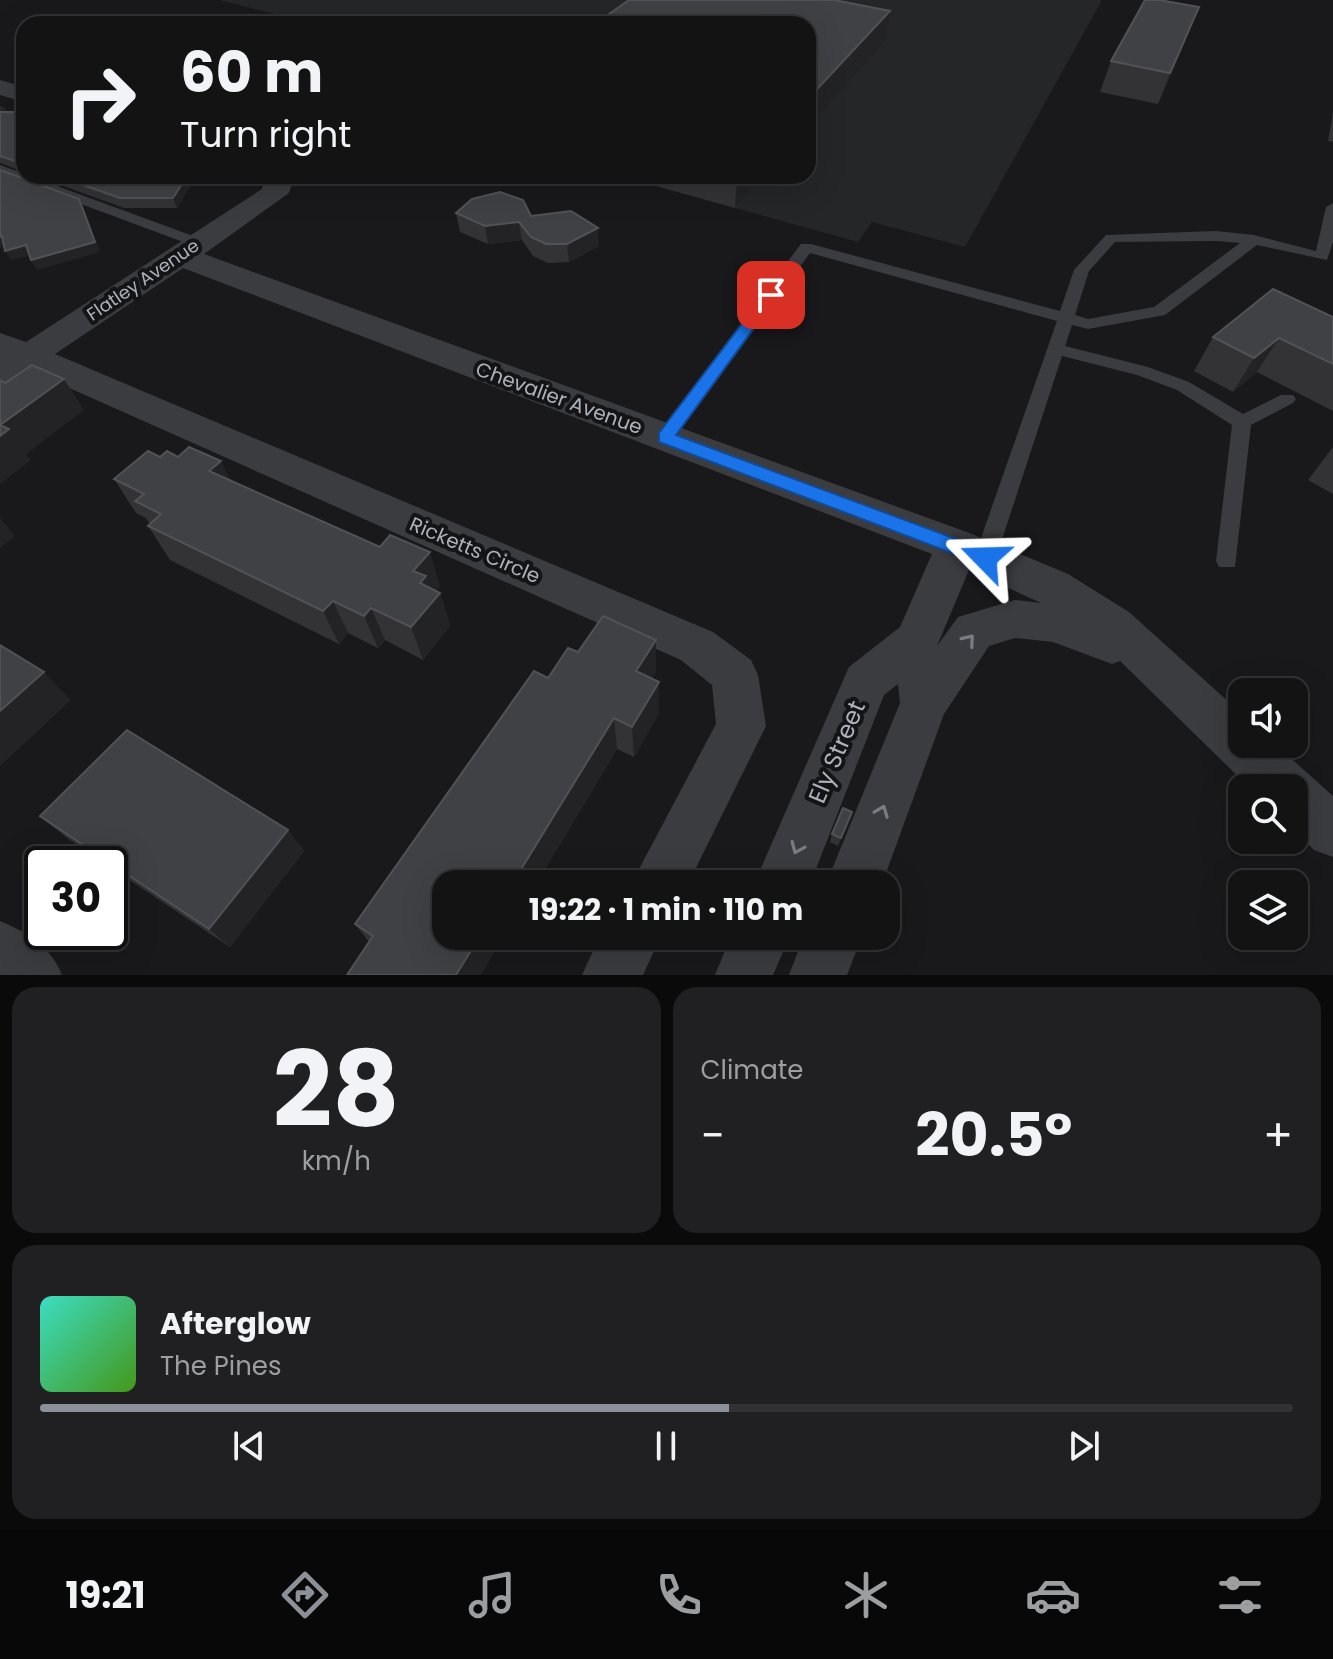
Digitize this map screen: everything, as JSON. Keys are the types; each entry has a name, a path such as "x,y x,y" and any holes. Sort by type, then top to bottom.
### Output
{"street":[{"name":"Flatley Avenue","path":"9,359 189,249 275,193 278,184"},
{"name":"Chevalier Avenue","path":"189,249 665,437 971,552 1052,587 1113,625 1271,774"},
{"name":"Ricketts Circle","path":"9,359 697,646 734,675 741,726 666,870"},
{"name":"Ely Street","path":"788,870 866,682 917,640 971,552"},
{"name":"Ely Street","path":"859,870 924,703 974,631 1015,619 1055,623 1145,655"},
{"name":"Ely Street","path":"917,640 924,703"},
{"path":"1308,808 1333,831"},
{"path":"0,950 33,975"},
{"path":"611,975 624,950"},
{"path":"744,975 755,950"},
{"path":"818,975 828,950"}],"lane":[{"path":"35,184 189,249"},
{"path":"971,552 1055,349 1082,270 1111,238 1216,236 1254,240 1322,257 1333,207"},
{"path":"665,437 806,247 1088,324 1159,311 1254,240"},
{"path":"1055,349 1142,371 1183,386 1242,422"},
{"path":"1242,422 1287,399"},
{"path":"1227,561 1242,422"}],"shaded area":[{"path":"219,0 1102,0 965,247 872,222 858,242 649,184 816,184 816,16 283,16"}],"building":[{"path":"629,0 834,0 890,11 816,90 816,16 606,16"},
{"path":"1145,0 1199,7 1170,73 1111,61"},
{"path":"0,112 16,112 16,161 0,156"},
{"path":"0,170 16,176 16,184 38,184 79,199 95,242 31,260 26,245 5,251 0,237"},
{"path":"80,184 182,184 173,198 120,198"},
{"path":"500,192 523,200 531,216 571,211 598,228 567,244 546,244 531,237 519,222 485,226 456,213 472,199"},
{"path":"1273,289 1333,317 1333,364 1279,338 1254,358 1213,337"},
{"path":"32,365 64,379 0,425 0,380 5,383"},
{"path":"0,425 9,429 0,436"},
{"path":"189,447 221,461 209,471 380,547 390,535 430,552 413,571 426,576 420,583 440,593 411,627 371,608 364,616 333,601 323,611 148,526 161,514 135,501 144,494 114,479 148,451 160,457 167,451 178,457"},
{"path":"603,616 656,640 636,671 659,682 632,727 614,718 521,870 432,870 432,950 471,950 456,975 347,975 373,936 355,924 534,671 548,678 568,648 578,652"},
{"path":"0,645 44,672 0,711"},
{"path":"127,730 288,830 209,929 128,875 128,846 85,846 40,816"},
{"path":"843,808 852,812 841,838 832,834"}],"route":[{"path":"771,295 665,437 985,558"}]}
